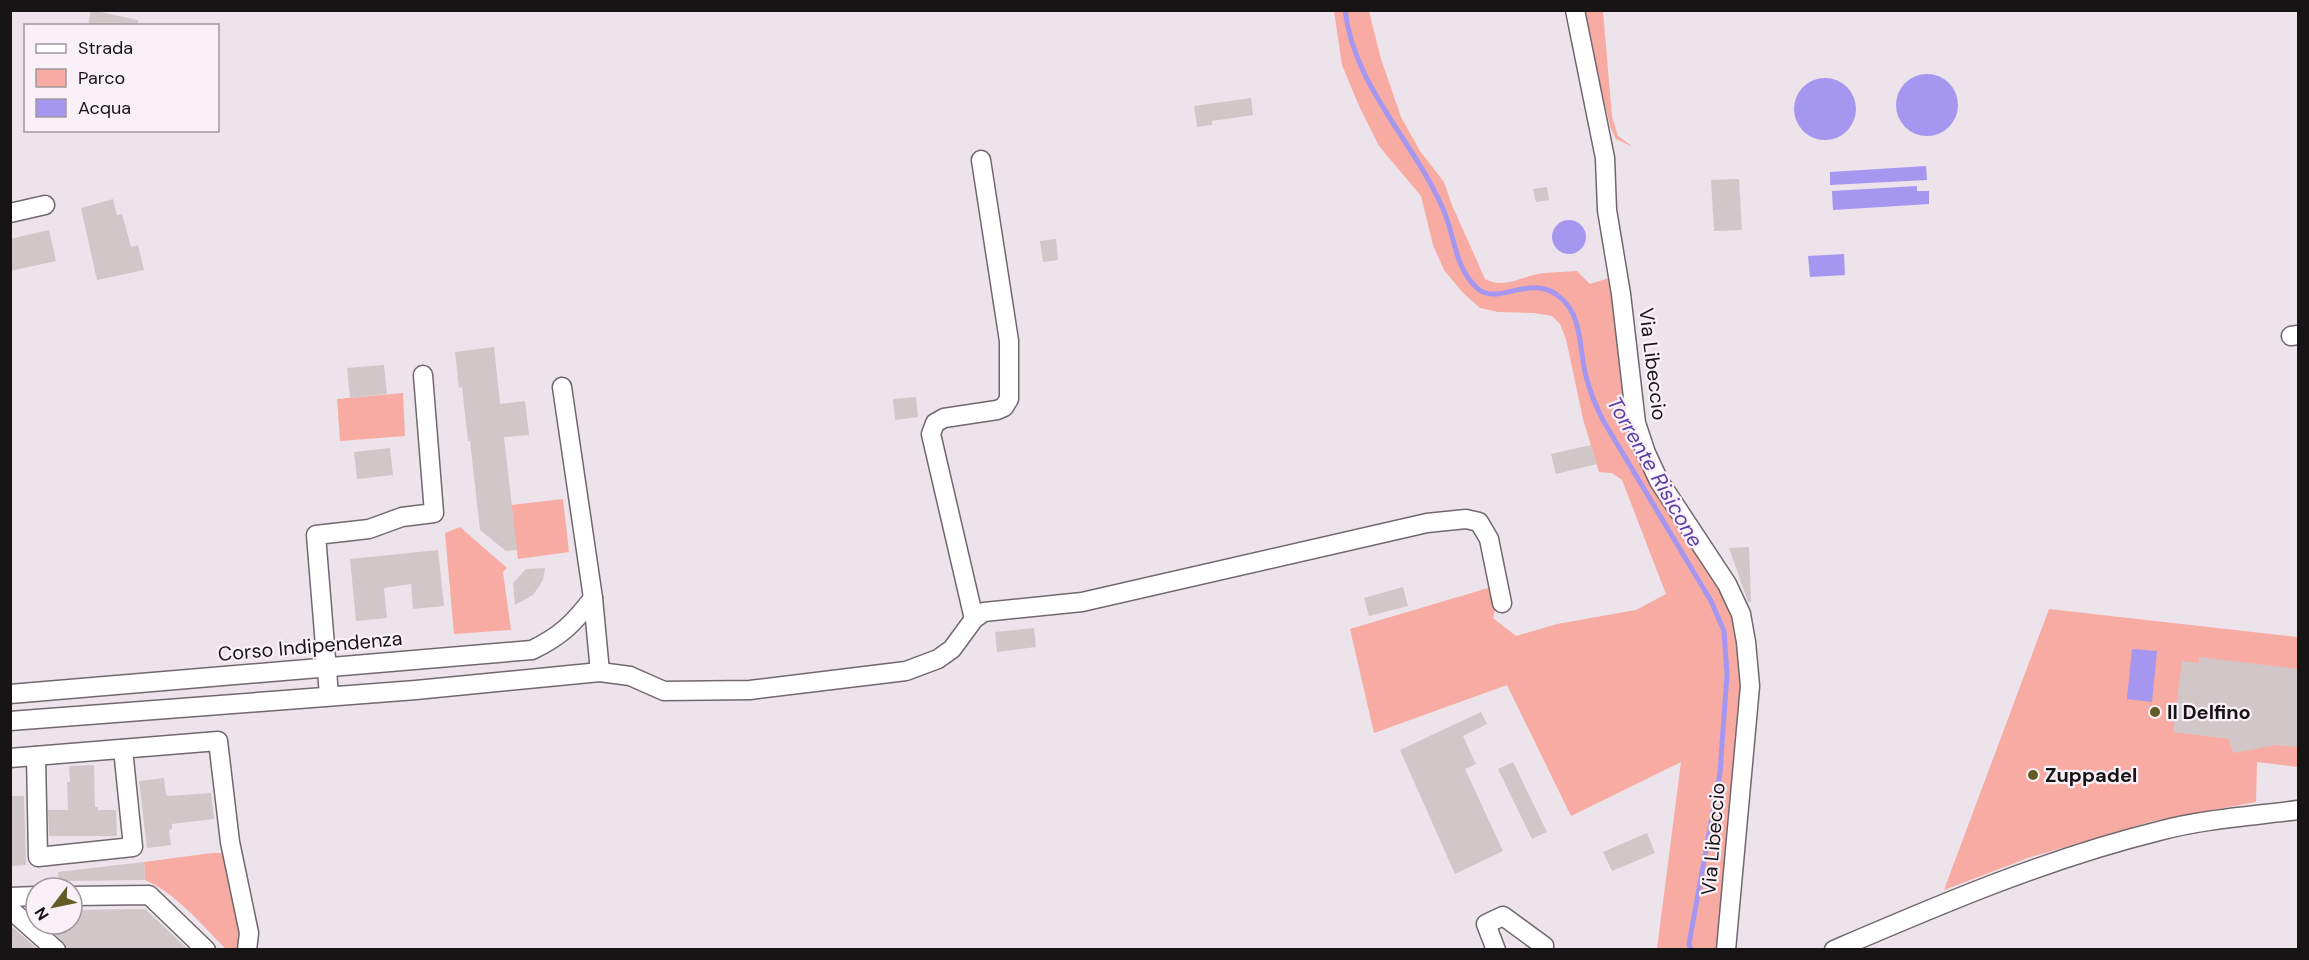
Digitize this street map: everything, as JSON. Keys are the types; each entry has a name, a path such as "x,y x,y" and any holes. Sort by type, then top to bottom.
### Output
{"street":[{"name":"Via Libeccio","path":"1575,10 1605,158 1607,210 1621,294 1636,423 1659,481 1727,584 1741,614 1746,642 1750,686 1726,950"},
{"path":"974,619 931,434 935,423 944,418 997,410 1009,399 1009,341 981,160"},
{"path":"10,213 45,205"},
{"path":"329,695 316,535 369,530 402,517 434,513 423,375"},
{"path":"562,387 592,598 600,672"},
{"path":"10,721 485,684 600,672 630,676 664,691 750,690 906,671 938,659 952,649 974,619 984,612 1082,602 1427,523 1466,519 1479,522 1489,539 1502,603"},
{"name":"Corso Indipendenza","path":"10,694 532,650 553,640 574,623 592,598"},
{"path":"483,655 485,684"},
{"path":"10,758 218,741 230,842 249,933 247,950"},
{"path":"36,756 38,857 133,847 123,749"},
{"path":"1834,950 1943,903 2052,862 2161,830 2298,810"},
{"path":"84,896 149,895 206,950"},
{"path":"10,909 56,950"},
{"path":"1496,950 1486,924 1503,916 1544,946 1544,950"}],"green space":[{"path":"1334,11 1369,11 1381,59 1401,117 1420,151 1444,182 1485,279 1499,283 1537,274 1577,271 1590,284 1609,278 1618,330 1624,398 1714,573 1739,637 1743,690 1719,949 1657,949 1681,762 1571,816 1507,685 1374,733 1350,629 1495,586 1497,604 1493,618 1516,636 1557,624 1636,610 1666,594 1622,480 1612,473 1599,472 1583,419 1566,339 1560,324 1552,316 1498,312 1480,308 1463,293 1444,270 1433,245 1421,196 1379,146 1359,106 1342,65"},
{"path":"1582,11 1603,11 1612,117 1618,136 1633,147 1616,139 1611,129"},
{"path":"403,393 405,436 340,441 337,399"},
{"path":"563,499 569,552 518,559 511,505"},
{"path":"460,527 507,568 503,572 511,630 454,634 445,533"},
{"name":"Il Delfino","path":"2049,609 2298,637 2298,767 2257,762 2256,802 2153,821 2028,858 1944,890"},
{"path":"225,853 241,917 242,949 226,949 168,893 145,880 144,862"}],"water":[{"path":"1921,74 1933,74 1949,83 1956,93 1958,105 1956,117 1949,127 1933,136 1921,136 1910,131 1901,122 1896,111 1896,99 1901,88 1910,79"},
{"path":"1819,78 1831,78 1847,87 1854,97 1856,109 1854,121 1847,131 1831,140 1819,140 1808,135 1799,126 1794,115 1794,103 1799,92 1808,83"},
{"path":"1926,166 1927,180 1830,185 1830,172"},
{"path":"1917,186 1917,191 1929,191 1929,204 1833,210 1832,191"},
{"path":"1569,220 1581,225 1586,237 1581,249 1569,254 1557,249 1552,237 1557,225"},
{"path":"1844,254 1845,275 1810,277 1808,256"},
{"path":"2132,649 2157,651 2152,702 2127,699"}],"building":[{"path":"91,10 138,20 138,24 88,24"},
{"path":"1251,98 1253,115 1212,121 1212,125 1197,127 1194,106"},
{"path":"1739,179 1742,230 1714,231 1711,180"},
{"path":"1547,187 1549,200 1536,202 1533,189"},
{"path":"113,199 117,215 122,214 131,247 138,245 144,270 97,280 81,208"},
{"path":"49,230 56,261 10,271 10,239"},
{"path":"1056,239 1058,260 1043,262 1040,241"},
{"path":"494,347 500,404 525,401 529,435 504,437 517,550 506,551 480,530 470,441 468,441 462,387 459,388 455,352"},
{"path":"384,365 387,394 350,398 347,368"},
{"path":"916,397 918,417 895,420 893,399"},
{"path":"1591,445 1597,464 1556,474 1551,454"},
{"path":"390,448 393,475 357,479 354,452"},
{"path":"1749,547 1751,602 1748,602 1729,548"},
{"path":"438,550 444,606 413,609 411,584 384,588 387,618 356,621 350,559"},
{"path":"545,568 543,580 533,595 515,605 513,583 526,569"},
{"path":"1403,587 1408,606 1369,616 1364,598"},
{"path":"1034,628 1036,647 997,652 995,632"},
{"path":"2199,657 2298,669 2297,747 2276,745 2233,753 2229,739 2173,732 2182,661 2199,663"},
{"path":"1481,712 1487,724 1463,736 1476,764 1465,769 1503,851 1455,874 1400,750"},
{"path":"1513,762 1547,832 1532,839 1498,769"},
{"path":"94,765 95,807 98,807 98,810 116,810 117,836 49,836 48,810 68,810 69,766"},
{"path":"164,778 166,795 169,796 211,793 214,819 172,824 172,829 169,830 171,845 147,848 139,781"},
{"path":"10,796 24,796 26,865 10,866"},
{"path":"1647,833 1655,853 1612,871 1603,852"},
{"path":"144,862 145,880 84,881 84,876 58,876 58,872"},
{"path":"145,909 189,950 67,950 57,936 84,936 84,910"},
{"path":"10,925 39,950 10,950"}],"waterway":[{"name":"Torrente Risicone","path":"1345,10 1360,64 1386,113 1431,184 1447,219 1459,261 1469,280 1485,293 1495,294 1527,288 1551,291 1562,299 1574,315 1586,376 1598,411 1711,601 1724,631 1727,674 1720,773 1689,944 1691,950"}],"place":[{"name":"Il Delfino","path":"2155,712"},
{"name":"Zuppadel","path":"2033,775"}]}
